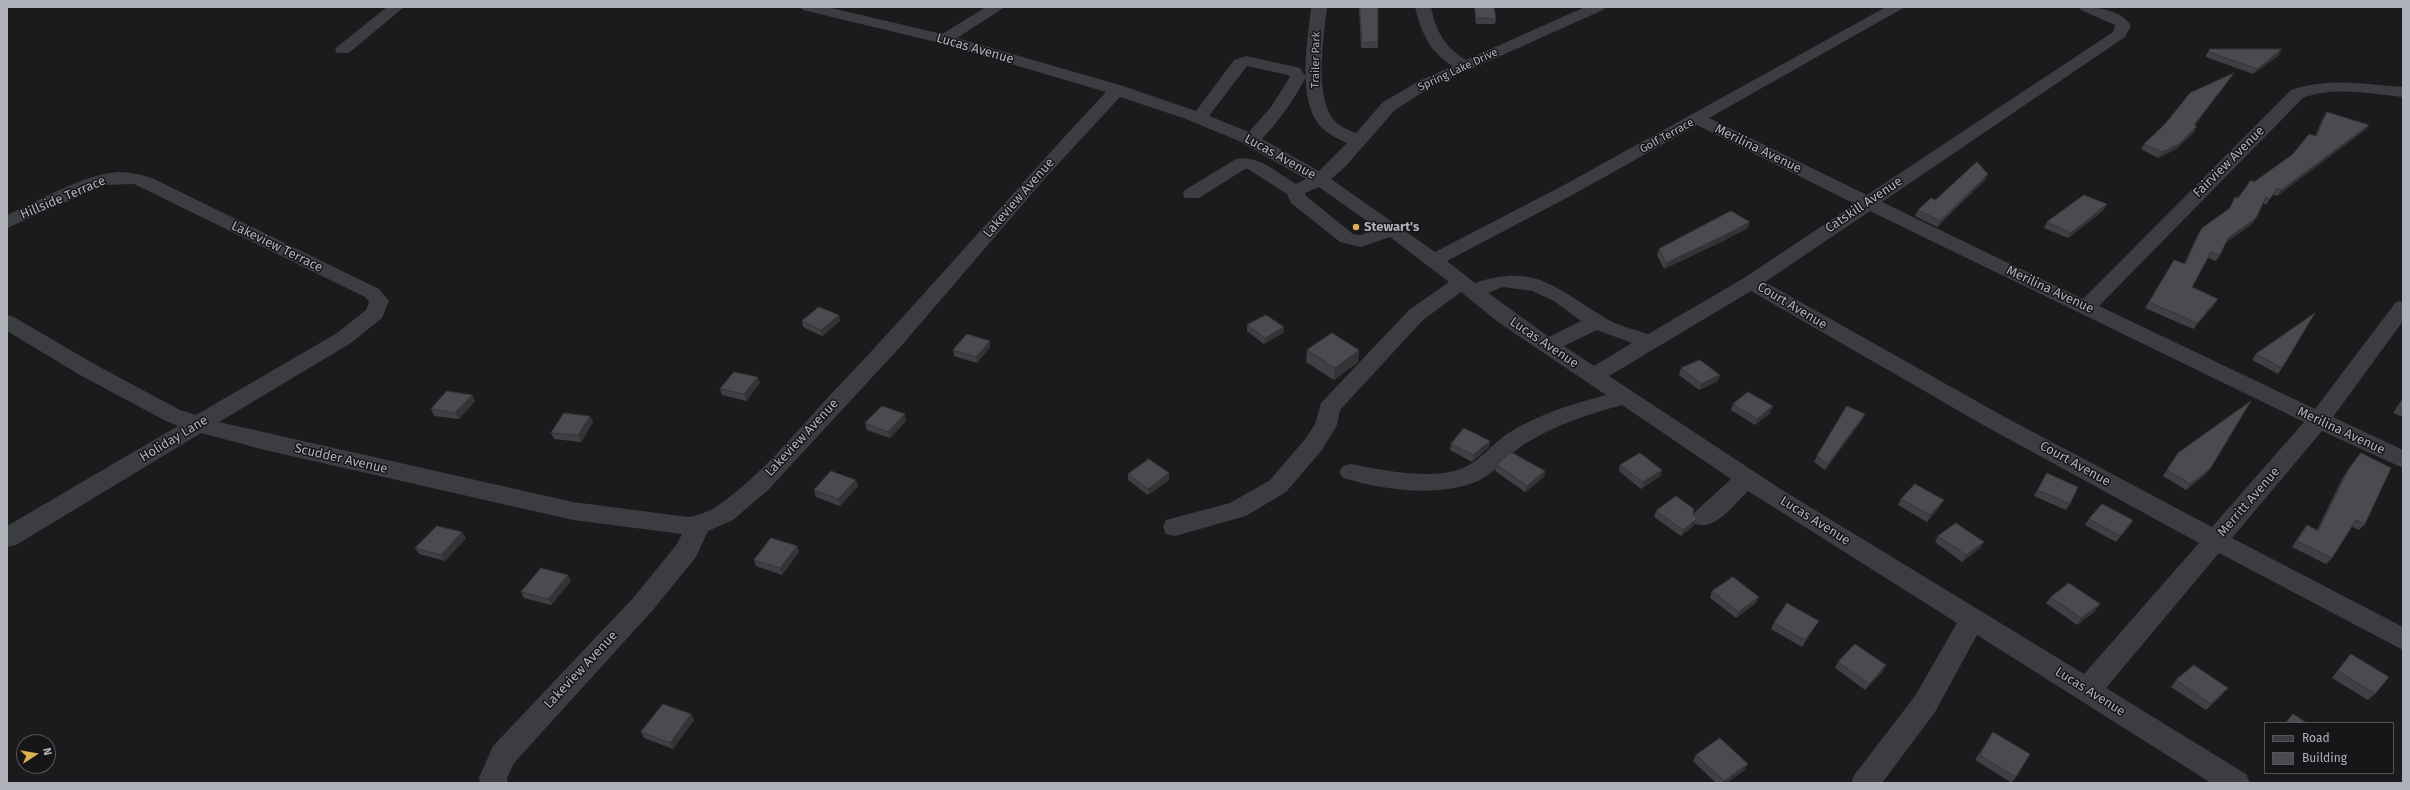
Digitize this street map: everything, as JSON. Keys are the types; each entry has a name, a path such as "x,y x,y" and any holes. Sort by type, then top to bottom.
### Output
{"street":[{"path":"343,50 396,7"},
{"name":"Lucas Avenue","path":"808,7 944,39 1117,90 1199,118 1251,140 1320,179 1434,260 1505,317 1737,472 2236,783"},
{"path":"944,39 997,7"},
{"name":"Trailer Park","path":"1319,7 1316,33 1316,98 1326,121 1338,131 1358,141"},
{"path":"1424,7 1428,30 1438,47 1447,57 1466,66"},
{"name":"Spring Lake Drive","path":"1295,191 1320,179 1339,163 1389,106 1425,84 1598,7"},
{"name":"Golf Terrace","path":"1434,260 1570,189 1897,7"},
{"name":"Catskill Avenue","path":"1592,376 1751,282 2120,34 2123,26 2121,22 2086,7"},
{"path":"1199,118 1240,63 1246,61 1294,71 1298,76 1290,93 1268,123 1251,140"},
{"name":"Fairview Avenue","path":"2086,307 2297,94 2304,90 2326,87 2403,92"},
{"name":"Lakeview Avenue","path":"494,783 493,778 503,755 643,604 687,550 699,525 724,514 760,484 895,340 1041,172 1117,90"},
{"name":"Merilina Avenue","path":"1697,119 2403,460"},
{"path":"1192,194 1242,163 1253,165 1295,191 1298,199 1347,238 1361,241 1392,230"},
{"name":"Hillside Terrace","path":"7,222 98,181 121,176"},
{"name":"Lakeview Terrace","path":"121,176 130,177 148,183 372,293 379,301 374,313 341,340"},
{"path":"1175,527 1237,510 1278,486 1314,444 1326,425 1329,408 1355,379 1416,315 1467,286 1501,281 1536,286 1561,297 1596,322 1649,342"},
{"name":"Court Avenue","path":"1751,282 1850,341 2216,540 2403,639"},
{"name":"Merritt Avenue","path":"2087,690 2319,420 2403,307"},
{"name":"Scudder Avenue","path":"7,322 116,385 172,415 199,425 273,444 573,511 688,526 699,525"},
{"path":"1548,346 1596,322"},
{"name":"Holiday Lane","path":"7,538 341,340"},
{"path":"1351,472 1400,482 1428,482 1467,476 1514,441 1556,418 1582,408 1625,397"},
{"path":"1704,518 1737,472"},
{"path":"1864,783 1925,704 1973,619"}],"building":[{"path":"1360,7 1378,7 1378,42 1362,43"},
{"path":"1475,7 1494,7 1496,19 1476,18"},
{"path":"2210,49 2282,49 2257,69 2209,52"},
{"path":"2234,73 2194,125 2197,126 2179,144 2162,152 2144,144 2165,124 2190,93"},
{"path":"2327,112 2369,125 2281,190 2277,188 2270,199 2266,197 2256,218 2228,238 2220,255 2211,252 2192,287 2218,299 2197,323 2149,302 2174,260 2185,264 2202,228 2230,208 2235,197 2238,198 2251,180 2254,182 2293,154 2309,134 2316,136"},
{"path":"1977,162 1988,174 1940,221 1918,210 1931,198 1935,200"},
{"path":"2084,195 2107,204 2071,233 2047,222"},
{"path":"1731,211 1750,222 1666,263 1659,249"},
{"path":"819,307 839,315 821,330 802,321"},
{"path":"2315,313 2282,368 2256,354"},
{"path":"1266,315 1284,327 1265,338 1247,325"},
{"path":"1332,333 1359,350 1335,368 1307,350"},
{"path":"967,334 990,341 976,357 953,350"},
{"path":"1700,360 1720,375 1701,384 1681,368"},
{"path":"734,372 758,377 744,394 720,389"},
{"path":"447,391 472,395 455,413 431,409"},
{"path":"1748,392 1773,406 1757,419 1733,404"},
{"path":"2403,399 2403,408 2399,406"},
{"path":"2251,401 2210,469 2190,484 2167,470 2178,453"},
{"path":"882,406 905,414 888,432 865,423"},
{"path":"1847,406 1865,414 1828,464 1817,456"},
{"path":"564,413 590,416 578,435 551,433"},
{"path":"1464,428 1490,441 1473,455 1451,444"},
{"path":"1511,452 1545,471 1527,486 1497,465"},
{"path":"1640,453 1662,470 1643,482 1620,465"},
{"path":"2361,453 2391,468 2365,524 2356,520 2332,558 2297,541 2307,525 2318,531 2348,470"},
{"path":"1149,459 1169,473 1148,489 1128,474"},
{"path":"831,471 856,480 838,499 814,490"},
{"path":"2047,473 2078,487 2070,504 2038,490"},
{"path":"1915,484 1944,500 1930,515 1901,499"},
{"path":"1676,496 1694,509 1693,513 1697,519 1683,530 1656,511"},
{"path":"2102,504 2133,520 2120,536 2089,519"},
{"path":"1956,523 1984,542 1966,555 1938,536"},
{"path":"437,526 462,532 441,555 415,548"},
{"path":"771,538 797,546 780,568 754,560"},
{"path":"541,568 568,575 548,599 521,592"},
{"path":"1733,577 1759,597 1738,612 1712,591"},
{"path":"2069,583 2100,604 2081,618 2051,597"},
{"path":"1787,603 1819,621 1805,640 1774,623"},
{"path":"1855,644 1886,665 1869,684 1838,662"},
{"path":"2351,654 2389,677 2375,694 2338,671"},
{"path":"2194,665 2228,688 2211,704 2176,680"},
{"path":"663,704 691,714 670,743 641,732"},
{"path":"2293,714 2305,722 2287,722"},
{"path":"1993,732 2030,754 2016,777 1980,755"},
{"path":"1720,738 1748,764 1724,781 1696,755"}],"place":[{"name":"Stewart's","path":"1356,227"}]}
